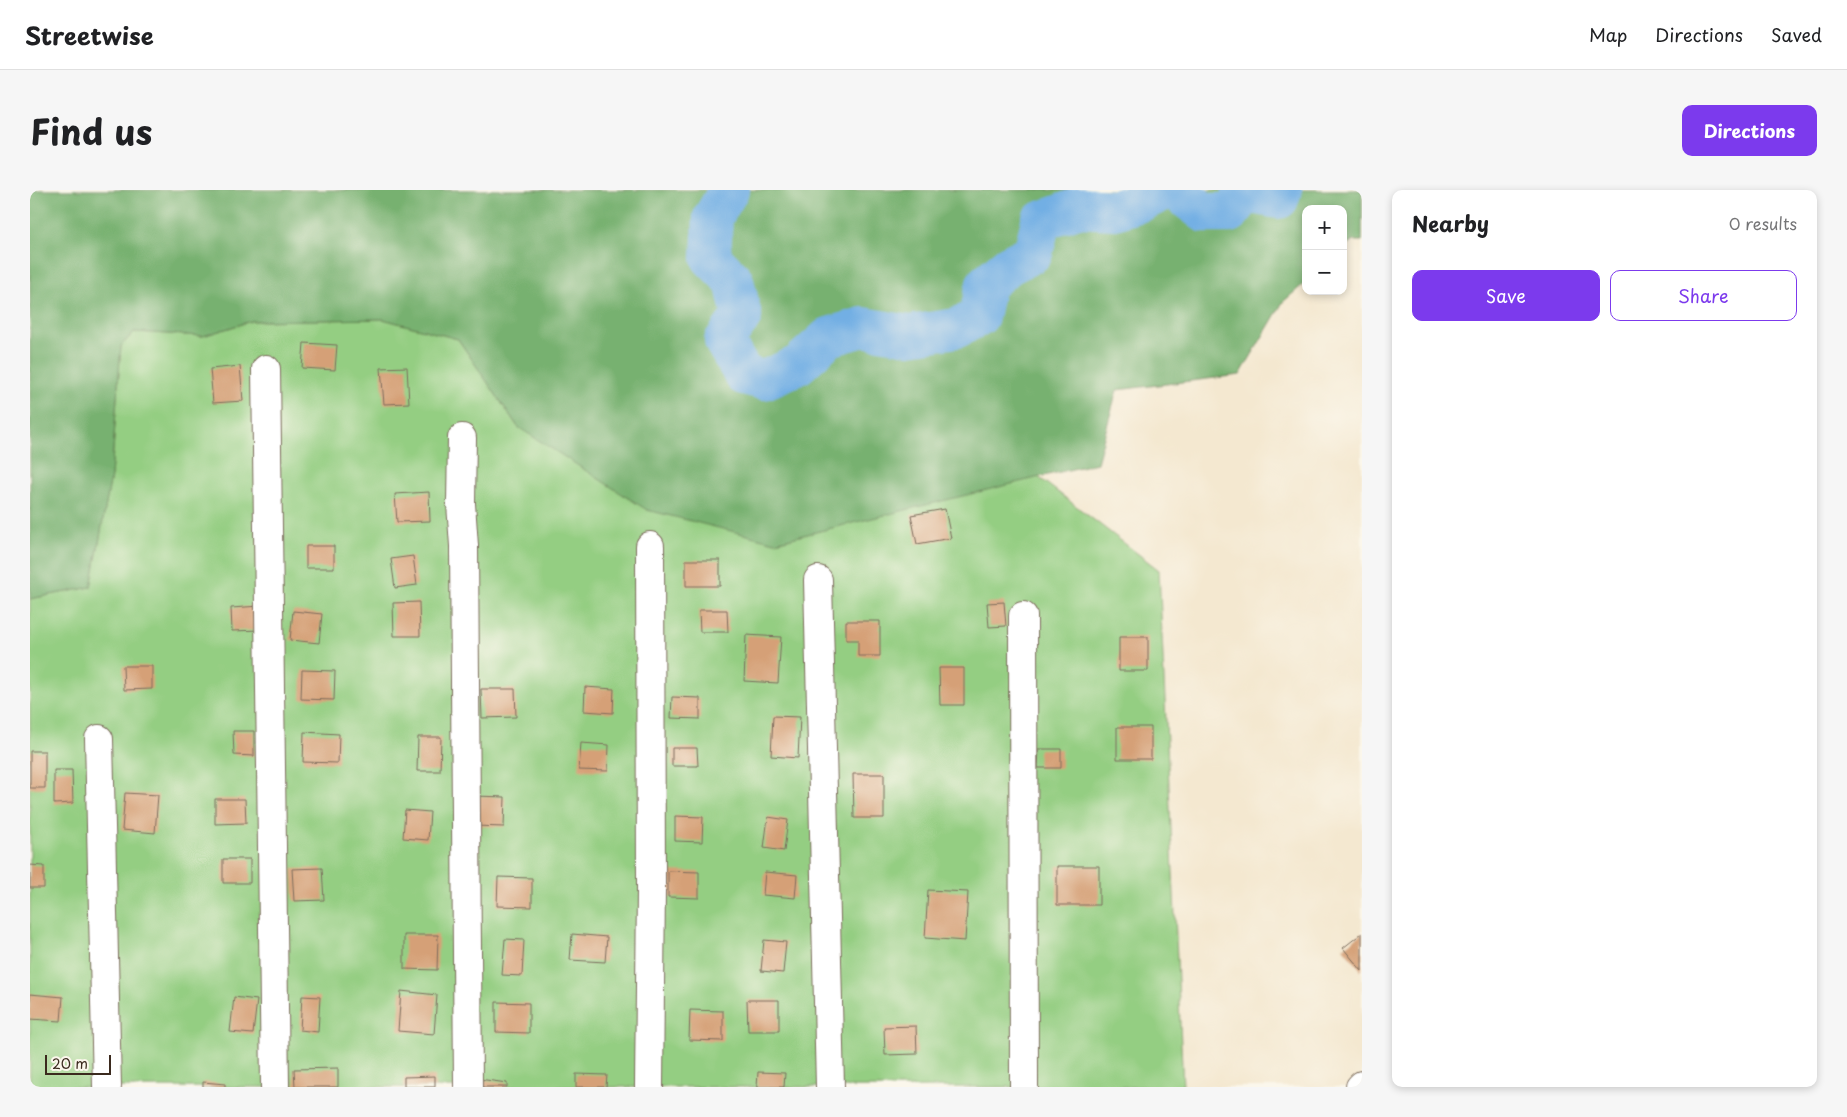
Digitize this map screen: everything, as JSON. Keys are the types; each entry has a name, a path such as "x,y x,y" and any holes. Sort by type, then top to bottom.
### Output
{"street":[{"path":"266,369 275,1087"},
{"path":"462,438 461,504 464,556 468,1087"},
{"path":"649,1087 651,888 650,546"},
{"path":"818,580 830,1087"},
{"path":"1023,616 1024,1087"},
{"path":"99,740 107,1087"}],"green space":[{"path":"30,190 1362,190 1362,241 1353,241 1347,246 1347,205 1302,205 1302,285 1283,302 1240,375 1117,390 1097,463 775,542 647,510 518,427 458,339 383,319 251,321 203,336 134,332 121,346 111,476 91,587 30,599"},
{"path":"383,319 458,339 518,427 775,542 1037,476 1159,570 1183,1087 30,1087 30,599 91,587 111,476 121,346 134,332 203,336 251,321"}],"building":[{"path":"304,343 337,345 335,370 302,368"},
{"path":"240,366 243,401 213,403 210,369"},
{"path":"407,367 409,403 384,404 381,368"},
{"path":"429,492 430,521 397,522 395,494"},
{"path":"945,509 951,538 917,544 911,515"},
{"path":"306,546 334,546 334,568 306,568"},
{"path":"413,556 417,585 395,588 391,559"},
{"path":"686,560 720,560 720,586 686,586"},
{"path":"419,602 420,636 394,636 393,603"},
{"path":"1004,602 1006,626 989,627 987,603"},
{"path":"260,606 261,630 232,631 231,608"},
{"path":"699,610 727,610 728,632 700,632"},
{"path":"293,611 322,614 319,643 290,640"},
{"path":"846,621 880,621 880,656 858,656 858,640 846,640"},
{"path":"746,635 781,637 778,683 744,681"},
{"path":"1119,637 1148,637 1148,671 1119,671"},
{"path":"123,666 152,666 152,689 124,690"},
{"path":"939,668 964,668 964,705 940,705"},
{"path":"302,670 335,671 334,700 301,699"},
{"path":"585,687 614,689 613,713 584,711"},
{"path":"481,689 515,689 516,717 482,718"},
{"path":"672,697 700,698 700,719 671,718"},
{"path":"773,716 800,717 798,758 771,756"},
{"path":"1117,727 1151,727 1151,759 1117,759"},
{"path":"233,731 254,731 254,756 234,755"},
{"path":"304,732 339,734 338,763 303,762"},
{"path":"418,737 441,737 440,771 417,771"},
{"path":"581,743 609,745 608,771 579,770"},
{"path":"672,748 697,748 698,766 672,766"},
{"path":"1039,749 1061,749 1061,768 1038,768"},
{"path":"30,751 45,751 45,788 30,788"},
{"path":"54,770 72,770 73,803 54,804"},
{"path":"853,774 884,774 884,818 854,818"},
{"path":"125,793 158,795 155,833 122,830"},
{"path":"475,796 505,797 504,827 475,826"},
{"path":"215,799 245,799 246,823 215,824"},
{"path":"405,810 430,812 428,840 403,838"},
{"path":"675,816 703,817 702,842 675,841"},
{"path":"768,817 788,820 784,851 764,848"},
{"path":"223,859 250,859 250,883 223,883"},
{"path":"30,865 44,866 44,888 30,888"},
{"path":"1057,866 1099,866 1099,905 1057,905"},
{"path":"322,868 324,900 294,901 292,869"},
{"path":"668,871 699,872 699,898 668,897"},
{"path":"765,872 797,875 795,898 763,895"},
{"path":"498,877 532,878 532,907 497,906"},
{"path":"928,890 968,892 965,941 925,938"},
{"path":"1362,933 1362,971 1343,948"},
{"path":"572,934 607,937 605,962 570,960"},
{"path":"404,935 438,935 437,970 404,969"},
{"path":"505,939 524,940 522,976 502,975"},
{"path":"764,940 786,942 783,973 761,971"},
{"path":"401,991 437,995 434,1034 398,1031"},
{"path":"30,994 63,997 61,1021 30,1019"},
{"path":"302,996 320,997 318,1032 300,1030"},
{"path":"234,997 257,1000 253,1034 230,1032"},
{"path":"747,1000 779,1000 779,1031 748,1031"},
{"path":"496,1002 529,1003 529,1033 496,1032"},
{"path":"690,1010 723,1011 723,1041 689,1040"},
{"path":"916,1026 917,1054 885,1055 884,1027"},
{"path":"338,1068 338,1087 295,1087 294,1069"},
{"path":"758,1072 785,1073 784,1087 757,1087"},
{"path":"576,1074 607,1075 606,1087 576,1087"},
{"path":"435,1076 435,1087 404,1087 404,1077"},
{"path":"479,1079 507,1083 507,1087 479,1087"},
{"path":"203,1082 225,1084 225,1087 203,1087"}],"waterway":[{"path":"729,190 713,217 711,258 734,281 742,316 724,341 744,375 764,380 798,365 829,337 863,327 909,335 957,328 979,316 986,284 1009,265 1033,253 1041,221 1077,208 1115,210 1141,202 1166,190"},
{"path":"1175,190 1205,213 1230,213 1246,193 1279,199 1282,190"}]}
